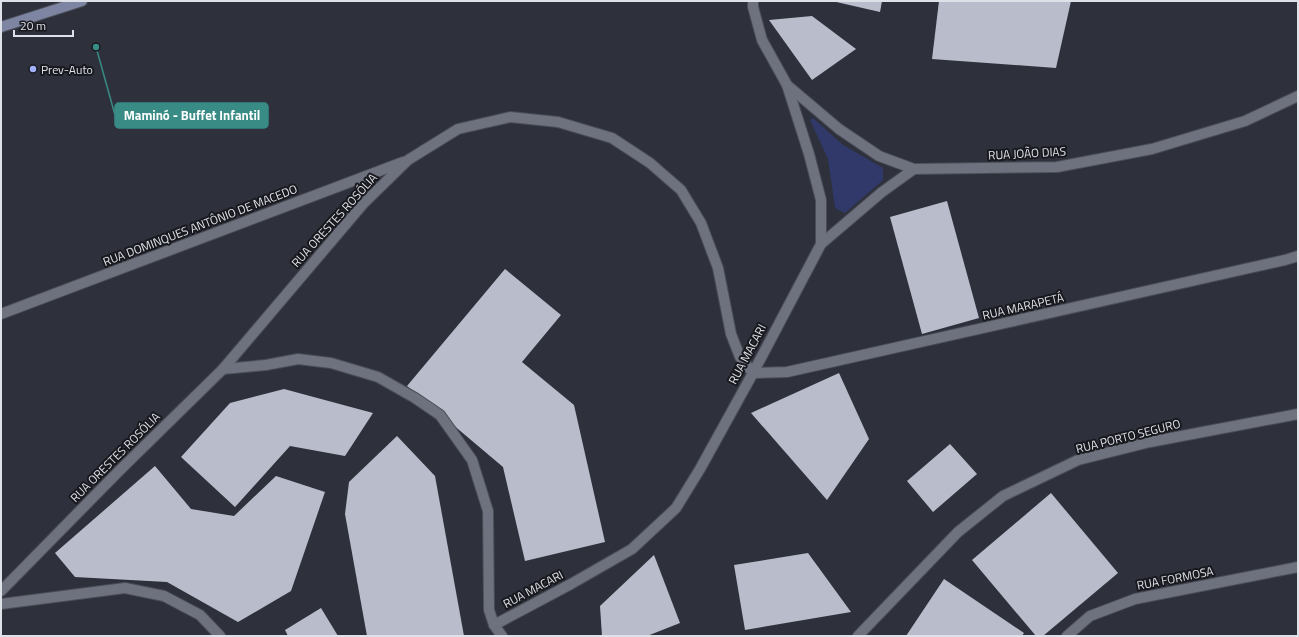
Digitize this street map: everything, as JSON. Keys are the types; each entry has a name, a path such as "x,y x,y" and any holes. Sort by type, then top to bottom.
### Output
{"main road":[{"path":"1,27 82,1"}],"street":[{"name":"RUA MACARI","path":"494,625 571,584 632,549 676,508 700,469 821,244 821,200 809,154 787,85 762,40 753,7 753,1"},
{"path":"787,85 839,129 879,156 914,169"},
{"name":"RUA JOÃO DIAS","path":"914,169 1057,166 1152,149 1245,121 1298,96"},
{"name":"RUA ORESTES ROSÓLIA","path":"1,591 120,470 223,369 363,204 408,160 458,129 510,117 558,122 612,138 650,163 681,190 701,223 718,268 731,334 740,357 752,373"},
{"name":"RUA DOMINQUES ANTÔNIO DE MACEDO","path":"1,314 408,160"},
{"path":"821,244 882,192 914,169"},
{"name":"RUA MARAPETÁ","path":"752,373 787,372 1298,256"},
{"path":"223,369 266,365 298,359 331,363 378,377 415,398 440,415 472,460 488,510 489,610 494,625 502,636"},
{"name":"RUA PORTO SEGURO","path":"858,636 958,532 1004,496 1078,460 1150,442 1298,414"},
{"name":"RUA FORMOSA","path":"1067,636 1090,616 1135,599 1298,567"},
{"path":"1,604 125,588 164,596 200,615 220,636"}],"shaded area":[{"path":"813,118 843,145 883,168 883,180 845,213 835,208 828,159 810,120"}],"building":[{"path":"832,1 882,1 880,12"},
{"path":"939,1 1071,1 1056,68 932,59"},
{"path":"812,16 856,49 812,80 769,20"},
{"path":"947,201 979,318 922,334 890,217"},
{"path":"505,269 561,315 522,362 574,405 605,542 525,561 503,467 407,386"},
{"path":"839,373 869,439 827,500 751,413"},
{"path":"284,389 373,413 345,456 290,446 235,507 181,457 230,403"},
{"path":"397,436 435,476 464,636 367,636 345,514 349,482"},
{"path":"950,444 977,474 933,512 907,481"},
{"path":"155,466 191,509 234,516 276,476 325,492 291,591 238,622 167,582 75,577 55,553"},
{"path":"1051,493 1118,573 1043,636 1036,636 972,560"},
{"path":"808,553 851,612 745,630 734,565"},
{"path":"654,555 680,623 647,636 602,636 600,606"},
{"path":"944,579 1024,633 1022,636 906,636"},
{"path":"321,608 338,636 288,636 285,630"}],"place":[{"name":"Maminó - Buffet Infantil","path":"96,47"},
{"name":"Prev-Auto","path":"33,69"}]}
